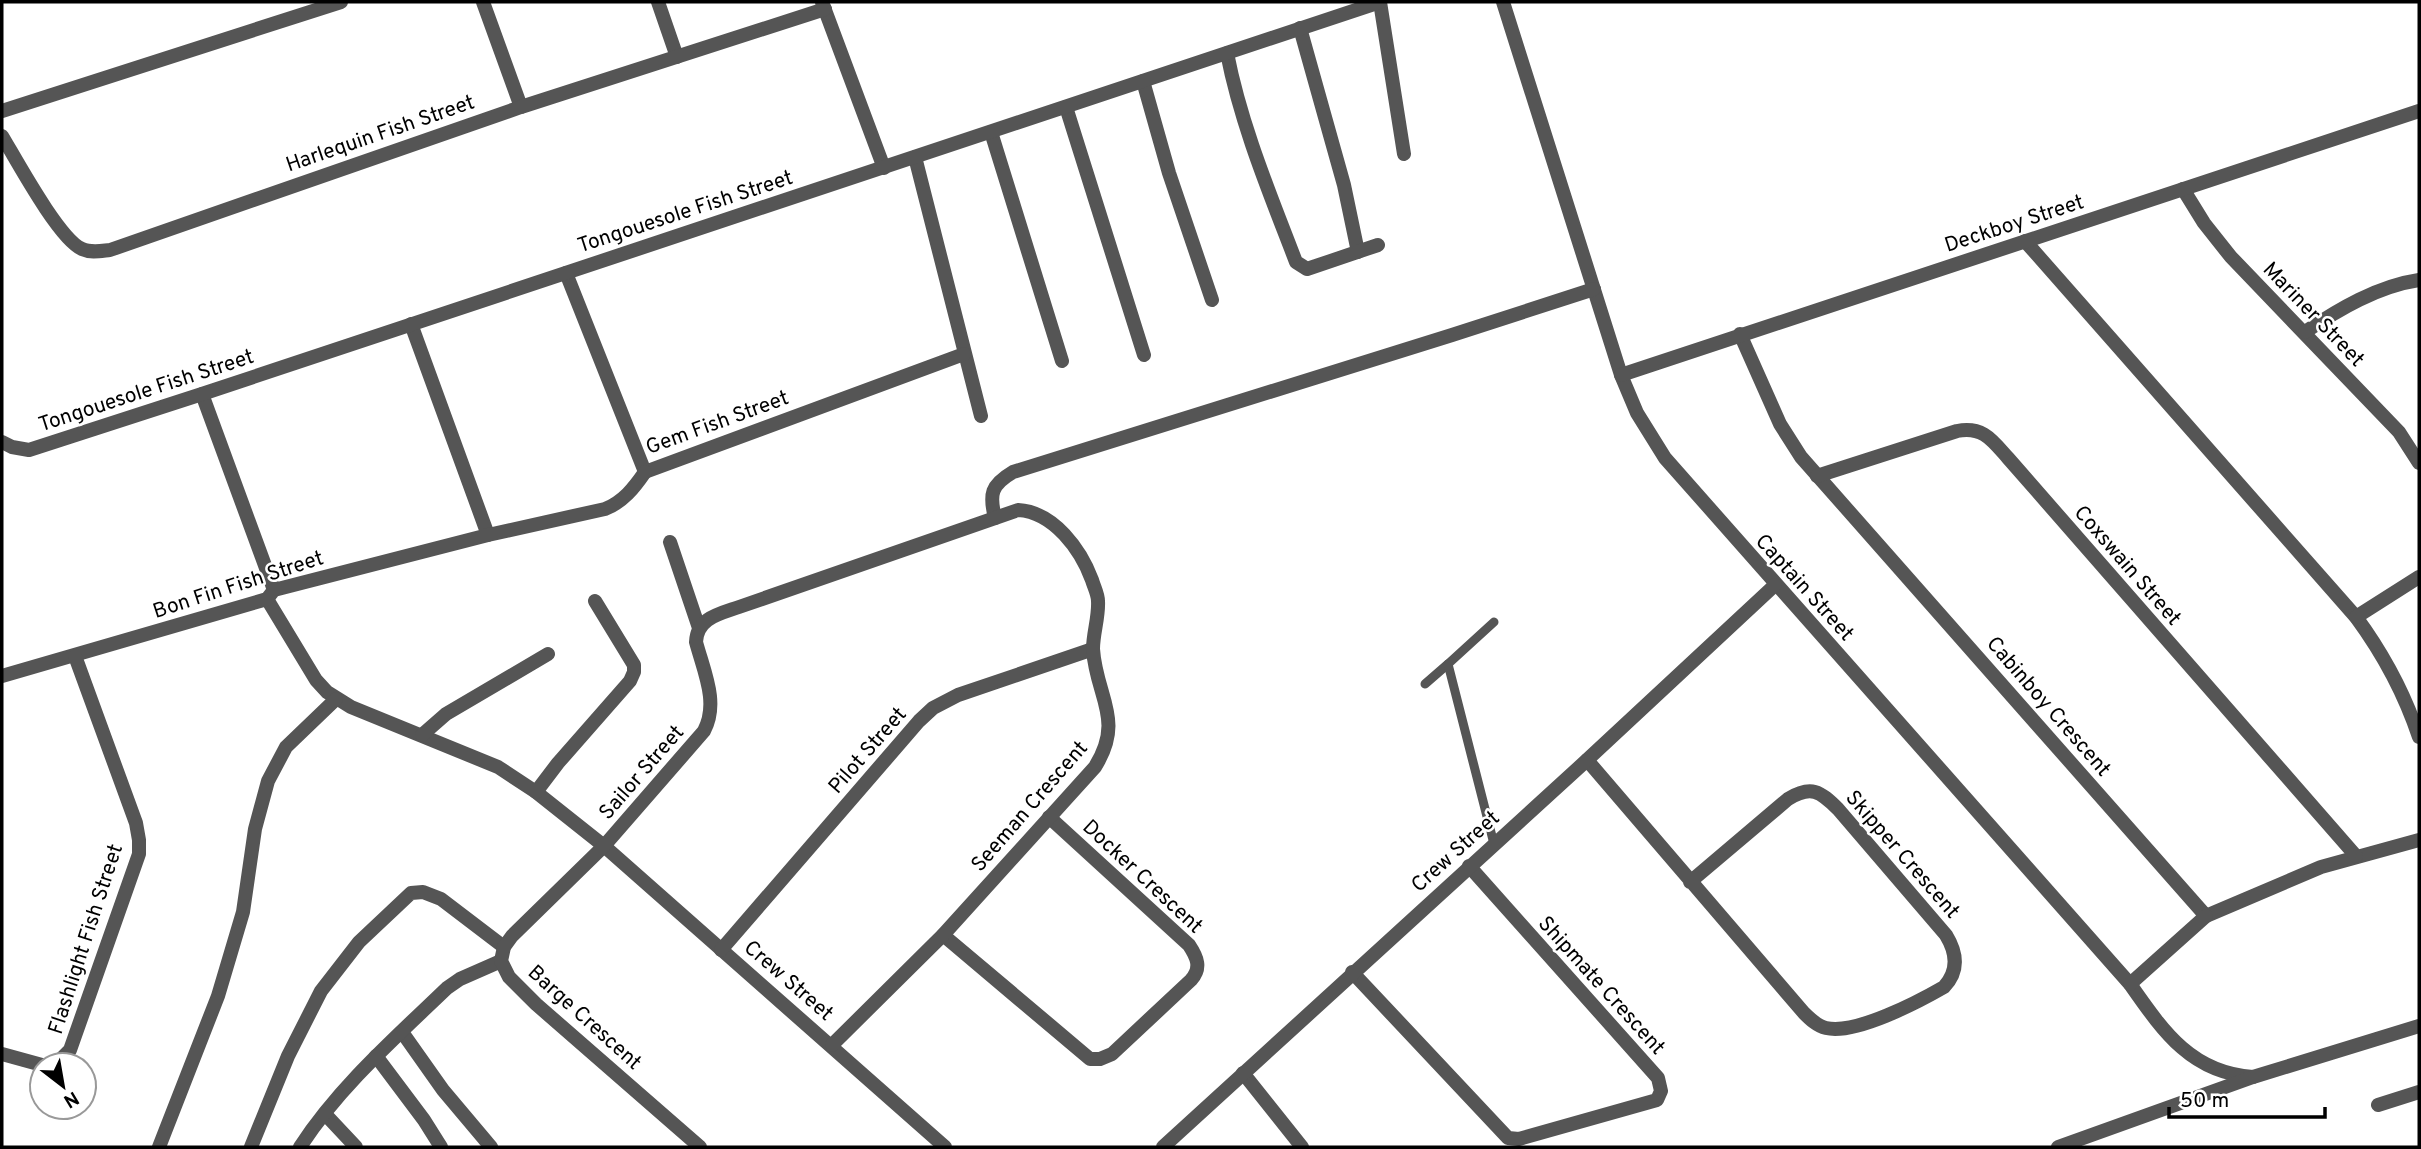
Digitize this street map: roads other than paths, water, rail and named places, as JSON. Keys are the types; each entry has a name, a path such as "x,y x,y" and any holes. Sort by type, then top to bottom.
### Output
{"street":[{"path":"2,111 341,2"},
{"path":"484,2 521,107"},
{"path":"658,2 677,57"},
{"path":"1380,2 1404,154"},
{"name":"Tongouesole Fish Street","path":"2,442 29,450 1380,2"},
{"name":"Captain Street","path":"1503,2 1621,375 1637,413 1669,464 2130,984 2161,1028 2199,1061 2224,1073 2253,1077"},
{"path":"823,5 884,168"},
{"name":"Harlequin Fish Street","path":"2,136 59,227 81,249 110,250 823,5"},
{"path":"1300,29 1344,185 1358,252"},
{"path":"1227,53 1233,86 1265,182 1296,262 1307,269 1378,245"},
{"path":"1143,81 1169,173 1212,300"},
{"path":"1066,107 1144,355"},
{"name":"Deckboy Street","path":"1621,375 2419,111"},
{"path":"991,132 1062,361"},
{"path":"915,158 981,416"},
{"name":"Mariner Street","path":"2183,190 2204,223 2231,257 2399,432 2419,463"},
{"path":"2025,241 2356,617 2398,681 2419,737"},
{"name":"Gem Fish Street","path":"566,272 645,472 964,354"},
{"path":"2305,332 2353,303 2395,285 2419,280"},
{"path":"995,518 991,503 992,491 999,480 1013,472 1594,289"},
{"path":"411,324 488,535"},
{"name":"Cabinboy Crescent","path":"1740,334 1780,424 1801,457 2206,916"},
{"path":"159,1147 218,996 243,912 256,829 268,781 286,747 336,699 316,681 270,595 202,394"},
{"name":"Coxswain Street","path":"1818,476 1957,431 1974,429 1985,435 2356,856"},
{"name":"Bon Fin Fish Street","path":"2,676 270,595 488,535 605,509 630,492 645,472"},
{"name":"Seeman Crescent","path":"697,635 709,618 1018,510 1038,515 1066,535 1086,564 1098,599 1093,649 1109,717 1109,735 1105,751 1095,767 943,934 832,1045"},
{"path":"670,542 697,635"},
{"path":"2356,617 2419,577"},
{"name":"Crew Street","path":"1163,1147 1775,585"},
{"path":"536,792 630,681 634,672 634,665 595,601"},
{"name":"Sailor Street","path":"604,846 699,740 711,719 711,697 697,635"},
{"name":"Pilot Street","path":"721,950 933,708 958,695 1093,649"},
{"path":"422,735 446,714 548,654"},
{"name":"Flashlight Fish Street","path":"69,1051 139,854 136,823 75,656"},
{"name":"Crew Street","path":"336,699 498,767 536,792 604,846 832,1045 939,1145"},
{"name":"Skipper Crescent","path":"1587,760 1690,882 1804,1013 1826,1028 1848,1027 1892,1013 1944,987 1955,967 1954,951 1946,935 1838,809 1820,793 1812,790 1788,799 1690,882"},
{"name":"Docker Crescent","path":"943,934 1090,1059 1100,1059 1112,1054 1191,980 1197,972 1198,964 1189,945 1049,817"},
{"path":"2130,984 2206,916 2321,867 2419,840"},
{"path":"300,1147 376,1056 447,988 503,954 512,936 604,846"},
{"name":"Shipmate Crescent","path":"1352,972 1500,1133 1510,1139 1519,1139 1657,1100 1661,1091 1657,1078 1469,866"},
{"name":"Barge Crescent","path":"251,1147 288,1056 321,991 359,942 411,893 423,892 441,899 503,954 509,976 536,1004 700,1147"},
{"path":"2058,1147 2253,1077 2419,1026"},
{"path":"402,1032 443,1090 491,1147"},
{"path":"2,1054 28,1061"},
{"path":"376,1056 442,1147"},
{"path":"1243,1073 1302,1147"},
{"path":"2378,1105 2419,1091"},
{"path":"325,1114 356,1147"}],"lane":[{"path":"1425,684 1494,622"},
{"path":"1448,664 1494,844"}]}
